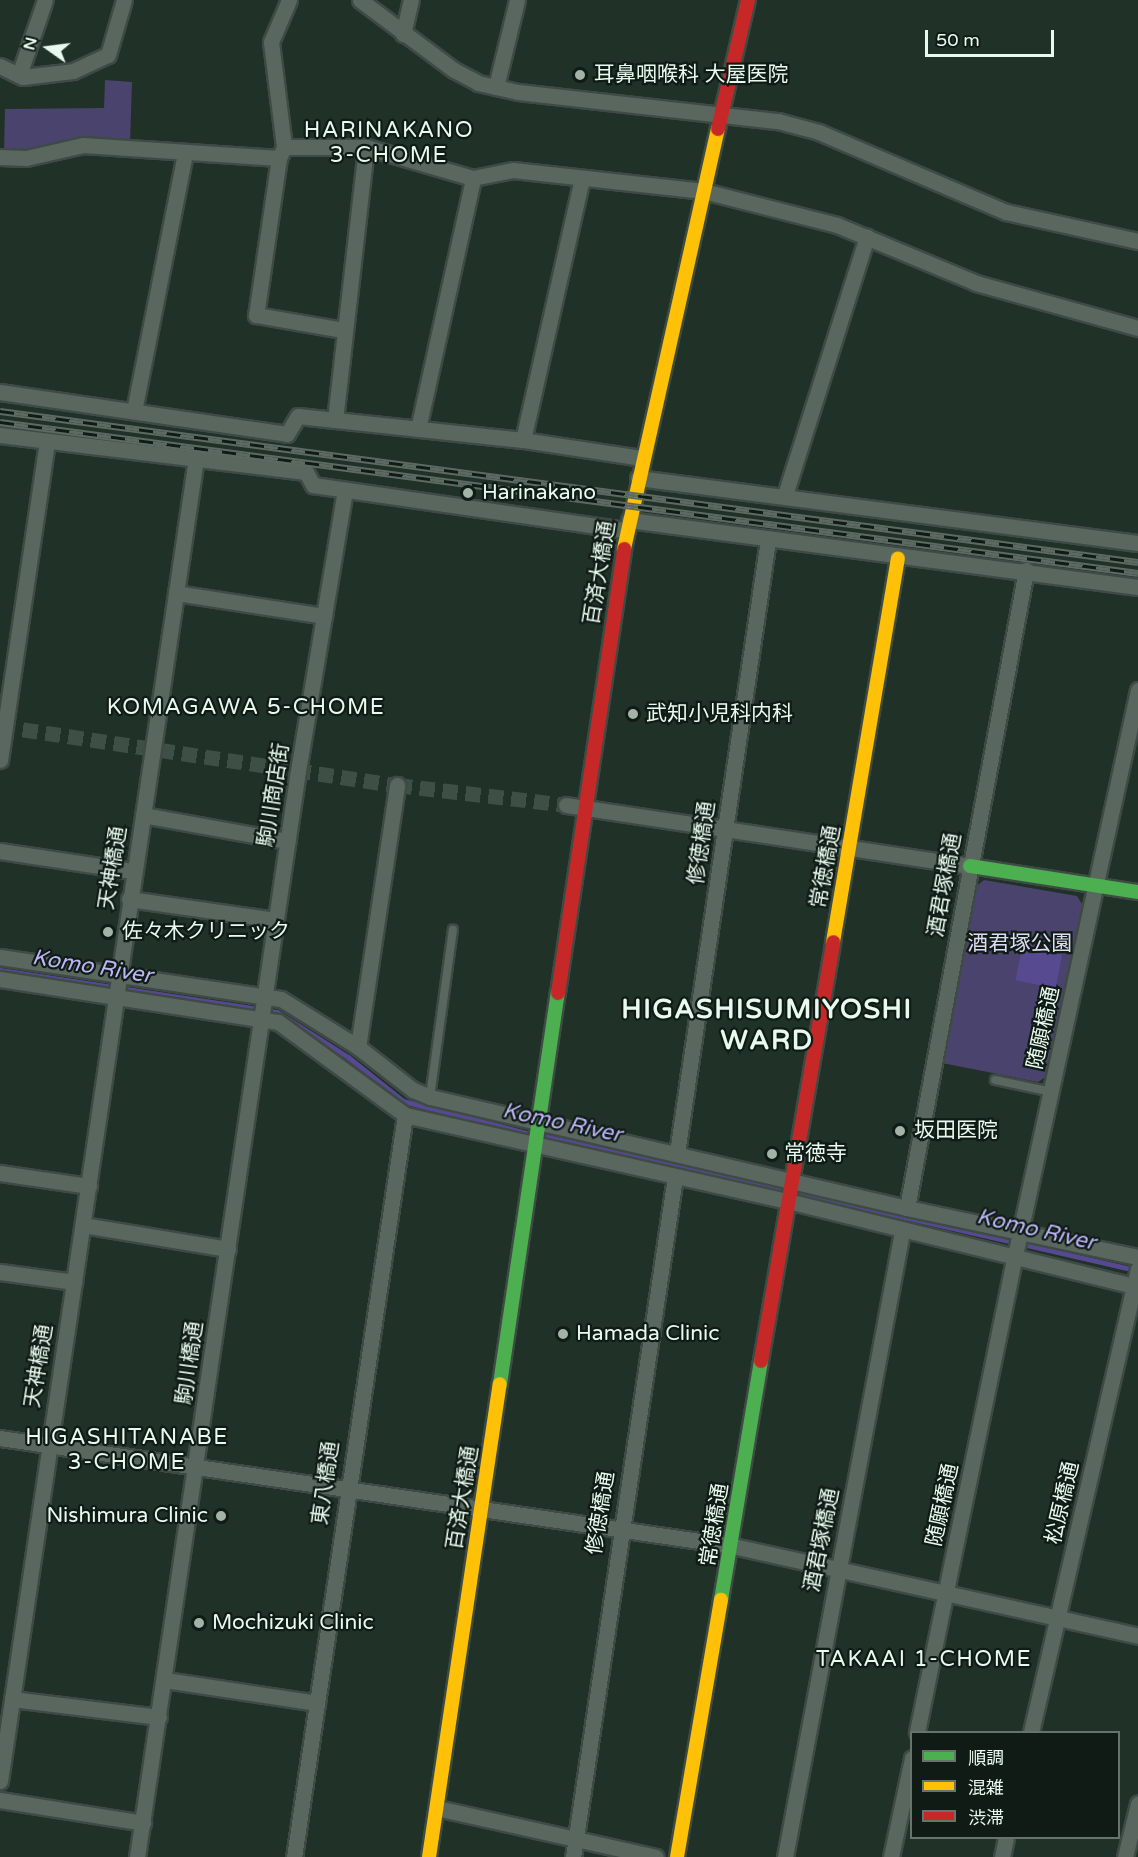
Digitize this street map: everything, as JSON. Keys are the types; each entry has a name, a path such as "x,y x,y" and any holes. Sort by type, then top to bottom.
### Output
{"street":[{"path":"19,75 45,0"},
{"path":"0,66 19,75 73,71 108,55 124,0"},
{"path":"289,0 271,42 282,153 256,315 343,330"},
{"path":"360,0 454,70 496,87 778,121 819,132 1006,212 1138,241"},
{"path":"403,34 411,0"},
{"path":"496,87 517,0"},
{"name":"百済大橋通","path":"429,1857 628,525 748,0"},
{"path":"0,156 26,158 83,145 185,153 282,153 366,147 473,178 513,170 704,191 795,212 867,237 976,282 1138,328"},
{"path":"335,420 343,330 366,147"},
{"path":"134,411 185,153"},
{"path":"418,429 473,178"},
{"path":"523,440 582,179"},
{"path":"785,495 867,237"},
{"path":"0,392 287,434 297,416 523,440 642,458"},
{"path":"0,435 306,472 313,485 345,490 768,540 898,558 1026,570 1138,587"},
{"path":"0,760 47,441"},
{"name":"天神橋通","path":"0,1780 48,1445 117,996 133,871 152,765 196,459"},
{"path":"638,478 785,495 1138,543"},
{"name":"駒川商店街","path":"263,1019 288,841 345,490"},
{"name":"修徳橋通","path":"677,1153 768,540"},
{"name":"常徳橋通","path":"677,1857 733,1546 788,1200 851,848 898,558"},
{"name":"酒君塚橋通","path":"907,1208 1026,570"},
{"path":"178,586 324,616"},
{"name":"随願橋通","path":"917,1731 1016,1254 1138,690"},
{"path":"358,1047 398,784"},
{"path":"566,805 1138,892"},
{"path":"143,815 288,841"},
{"path":"0,851 133,871"},
{"path":"129,899 276,920"},
{"path":"0,957 281,999 358,1047 413,1090 430,1097 907,1208 1138,1257"},
{"path":"0,979 263,1019 286,1028 405,1115 788,1200 902,1232 1016,1254 1136,1281"},
{"name":"駒川橋通","path":"137,1857 263,1019"},
{"name":"東八橋通","path":"294,1857 346,1490 405,1115"},
{"path":"0,1173 89,1186"},
{"name":"修徳橋通","path":"573,1857 620,1529 675,1176"},
{"path":"83,1225 228,1248"},
{"name":"酒君塚橋通","path":"784,1857 902,1232"},
{"path":"0,1272 74,1282"},
{"name":"松原橋通","path":"1031,1731 1136,1281"},
{"path":"0,1438 733,1546 1138,1636"},
{"path":"165,1680 317,1703"},
{"path":"12,1699 159,1717"},
{"path":"891,1857 910,1767"},
{"path":"0,1800 142,1823"},
{"path":"1125,1857 1138,1804"},
{"path":"437,1808 656,1857"},
{"path":"1002,1857 1006,1839"}],"lane":[{"path":"430,1097 453,930"},
{"path":"994,1080 1052,1092"}],"green space":[{"path":"105,80 132,82 130,144 4,152 5,109 104,108"},
{"name":"酒君塚公園","path":"984,880 1077,896 1084,907 1047,1076 1038,1082 942,1063 975,887"}],"shaded area":[{"path":"1022,947 1062,955 1056,988 1016,980"}],"waterway":[{"name":"Komo River","path":"0,970 277,1012 348,1057 403,1101 534,1135"},
{"name":"Komo River","path":"543,1136 786,1189"},
{"name":"Komo River","path":"795,1192 1136,1270"}],"tunnel":[{"path":"0,726 397,785 566,805"}],"railway":[{"path":"0,411 1138,562"},
{"path":"0,422 1138,573"}],"traffic: fast":[{"path":"970,866 1138,892"},
{"path":"500,1384 558,993"},
{"path":"721,1600 761,1361"}],"traffic: slow":[{"path":"624,549 718,129"},
{"path":"833,942 898,558"},
{"path":"429,1857 500,1384"},
{"path":"677,1857 721,1600"}],"traffic: jam":[{"path":"718,129 748,0"},
{"path":"558,993 624,549"},
{"path":"761,1361 833,942"}],"place":[{"name":"耳鼻咽喉科 大屋医院","path":"580,75"},
{"name":"Harinakano","path":"468,493"},
{"name":"武知小児科内科","path":"633,714"},
{"name":"佐々木クリニック","path":"108,932"},
{"name":"坂田医院","path":"900,1131"},
{"name":"常徳寺","path":"772,1154"},
{"name":"Hamada Clinic","path":"563,1334"},
{"name":"Nishimura Clinic","path":"221,1516"},
{"name":"Mochizuki Clinic","path":"199,1623"}],"district":[{"name":"HARINAKANO 3-CHOME","path":"389,142"},
{"name":"KOMAGAWA 5-CHOME","path":"246,708"},
{"name":"HIGASHISUMIYOSHI WARD","path":"767,1024"},
{"name":"HIGASHITANABE 3-CHOME","path":"127,1450"},
{"name":"TAKAAI 1-CHOME","path":"924,1660"}]}
